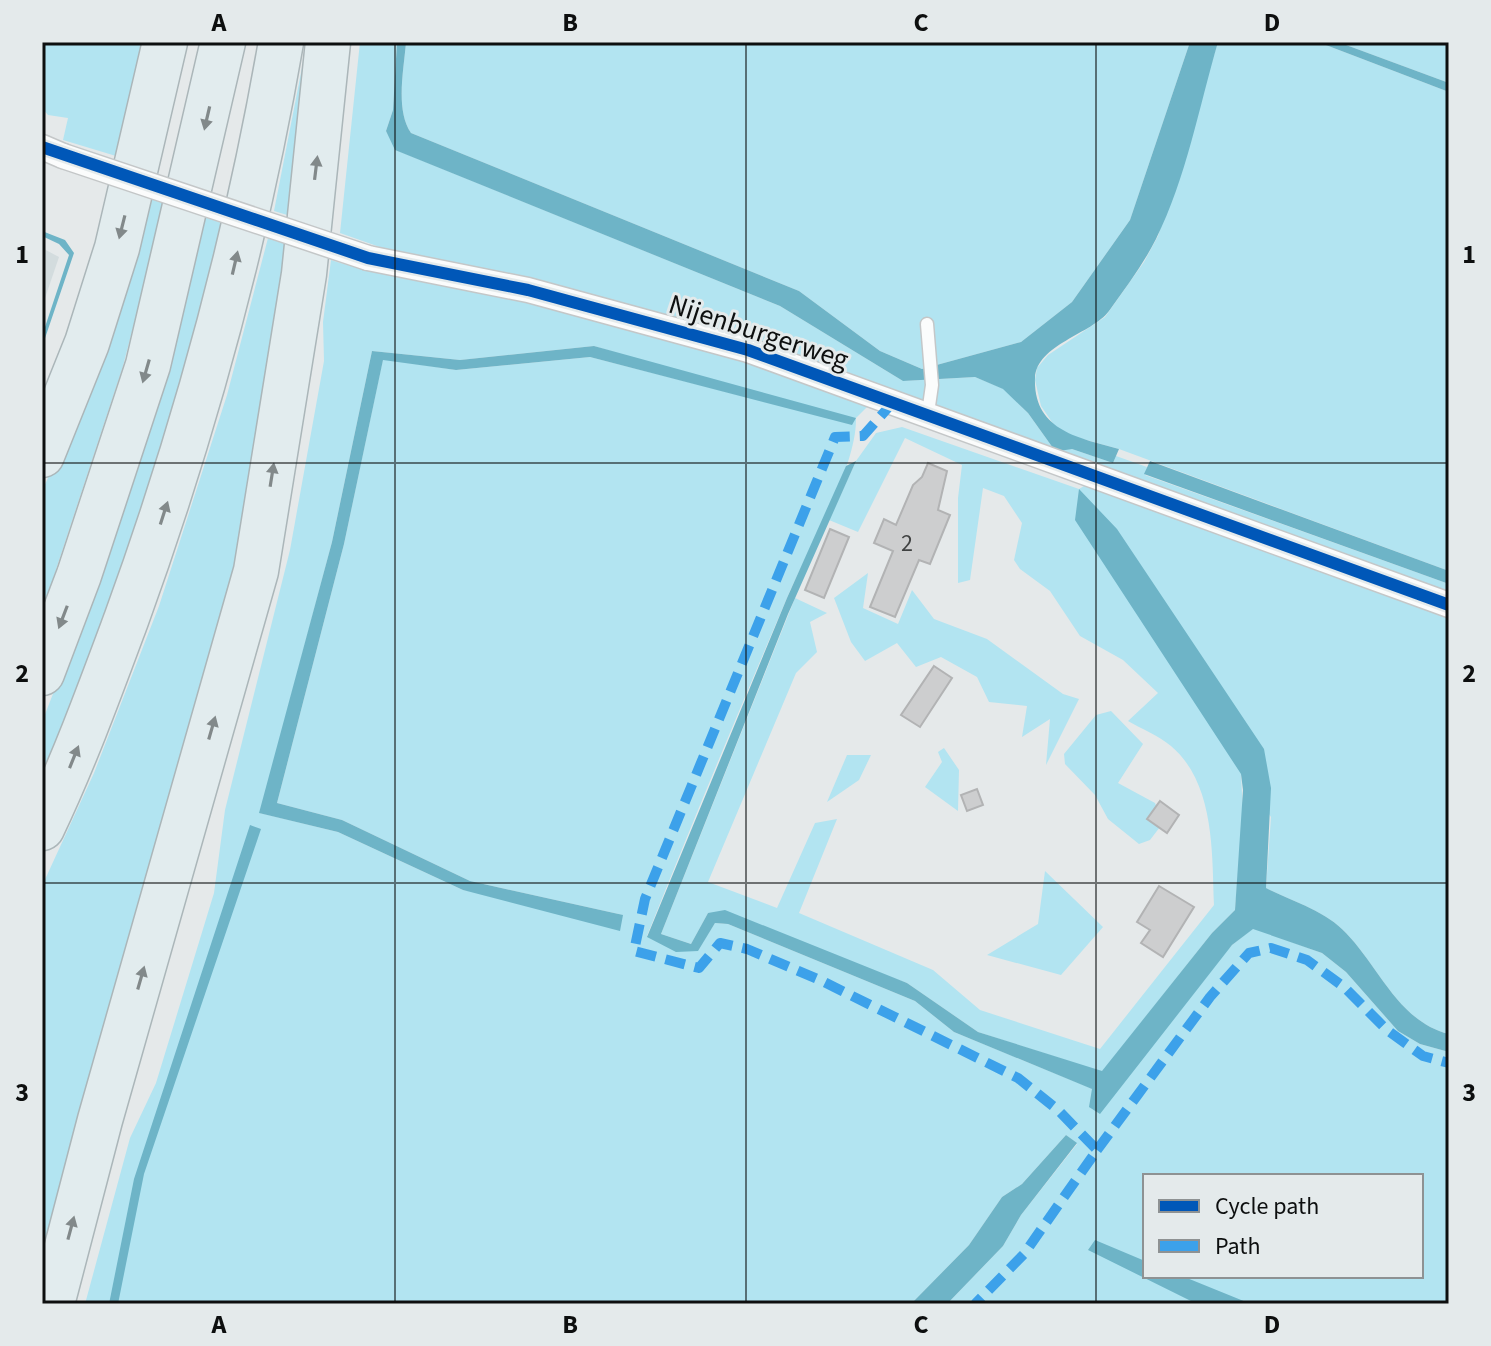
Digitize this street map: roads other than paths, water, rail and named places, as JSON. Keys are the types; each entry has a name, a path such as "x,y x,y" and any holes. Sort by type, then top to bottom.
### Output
{"highway":[{"path":"42,455 87,343 109,274 165,42"},
{"path":"42,673 84,562 148,365 223,42"},
{"path":"42,828 100,690 176,476 229,290 281,42"},
{"path":"52,1304 100,1120 256,571 304,274 328,42"}],"street":[{"name":"Nijenburgerweg","path":"52,152 368,258 528,290 748,350 1449,605"}],"lane":[{"path":"927,324 932,385 928,413"}]}
